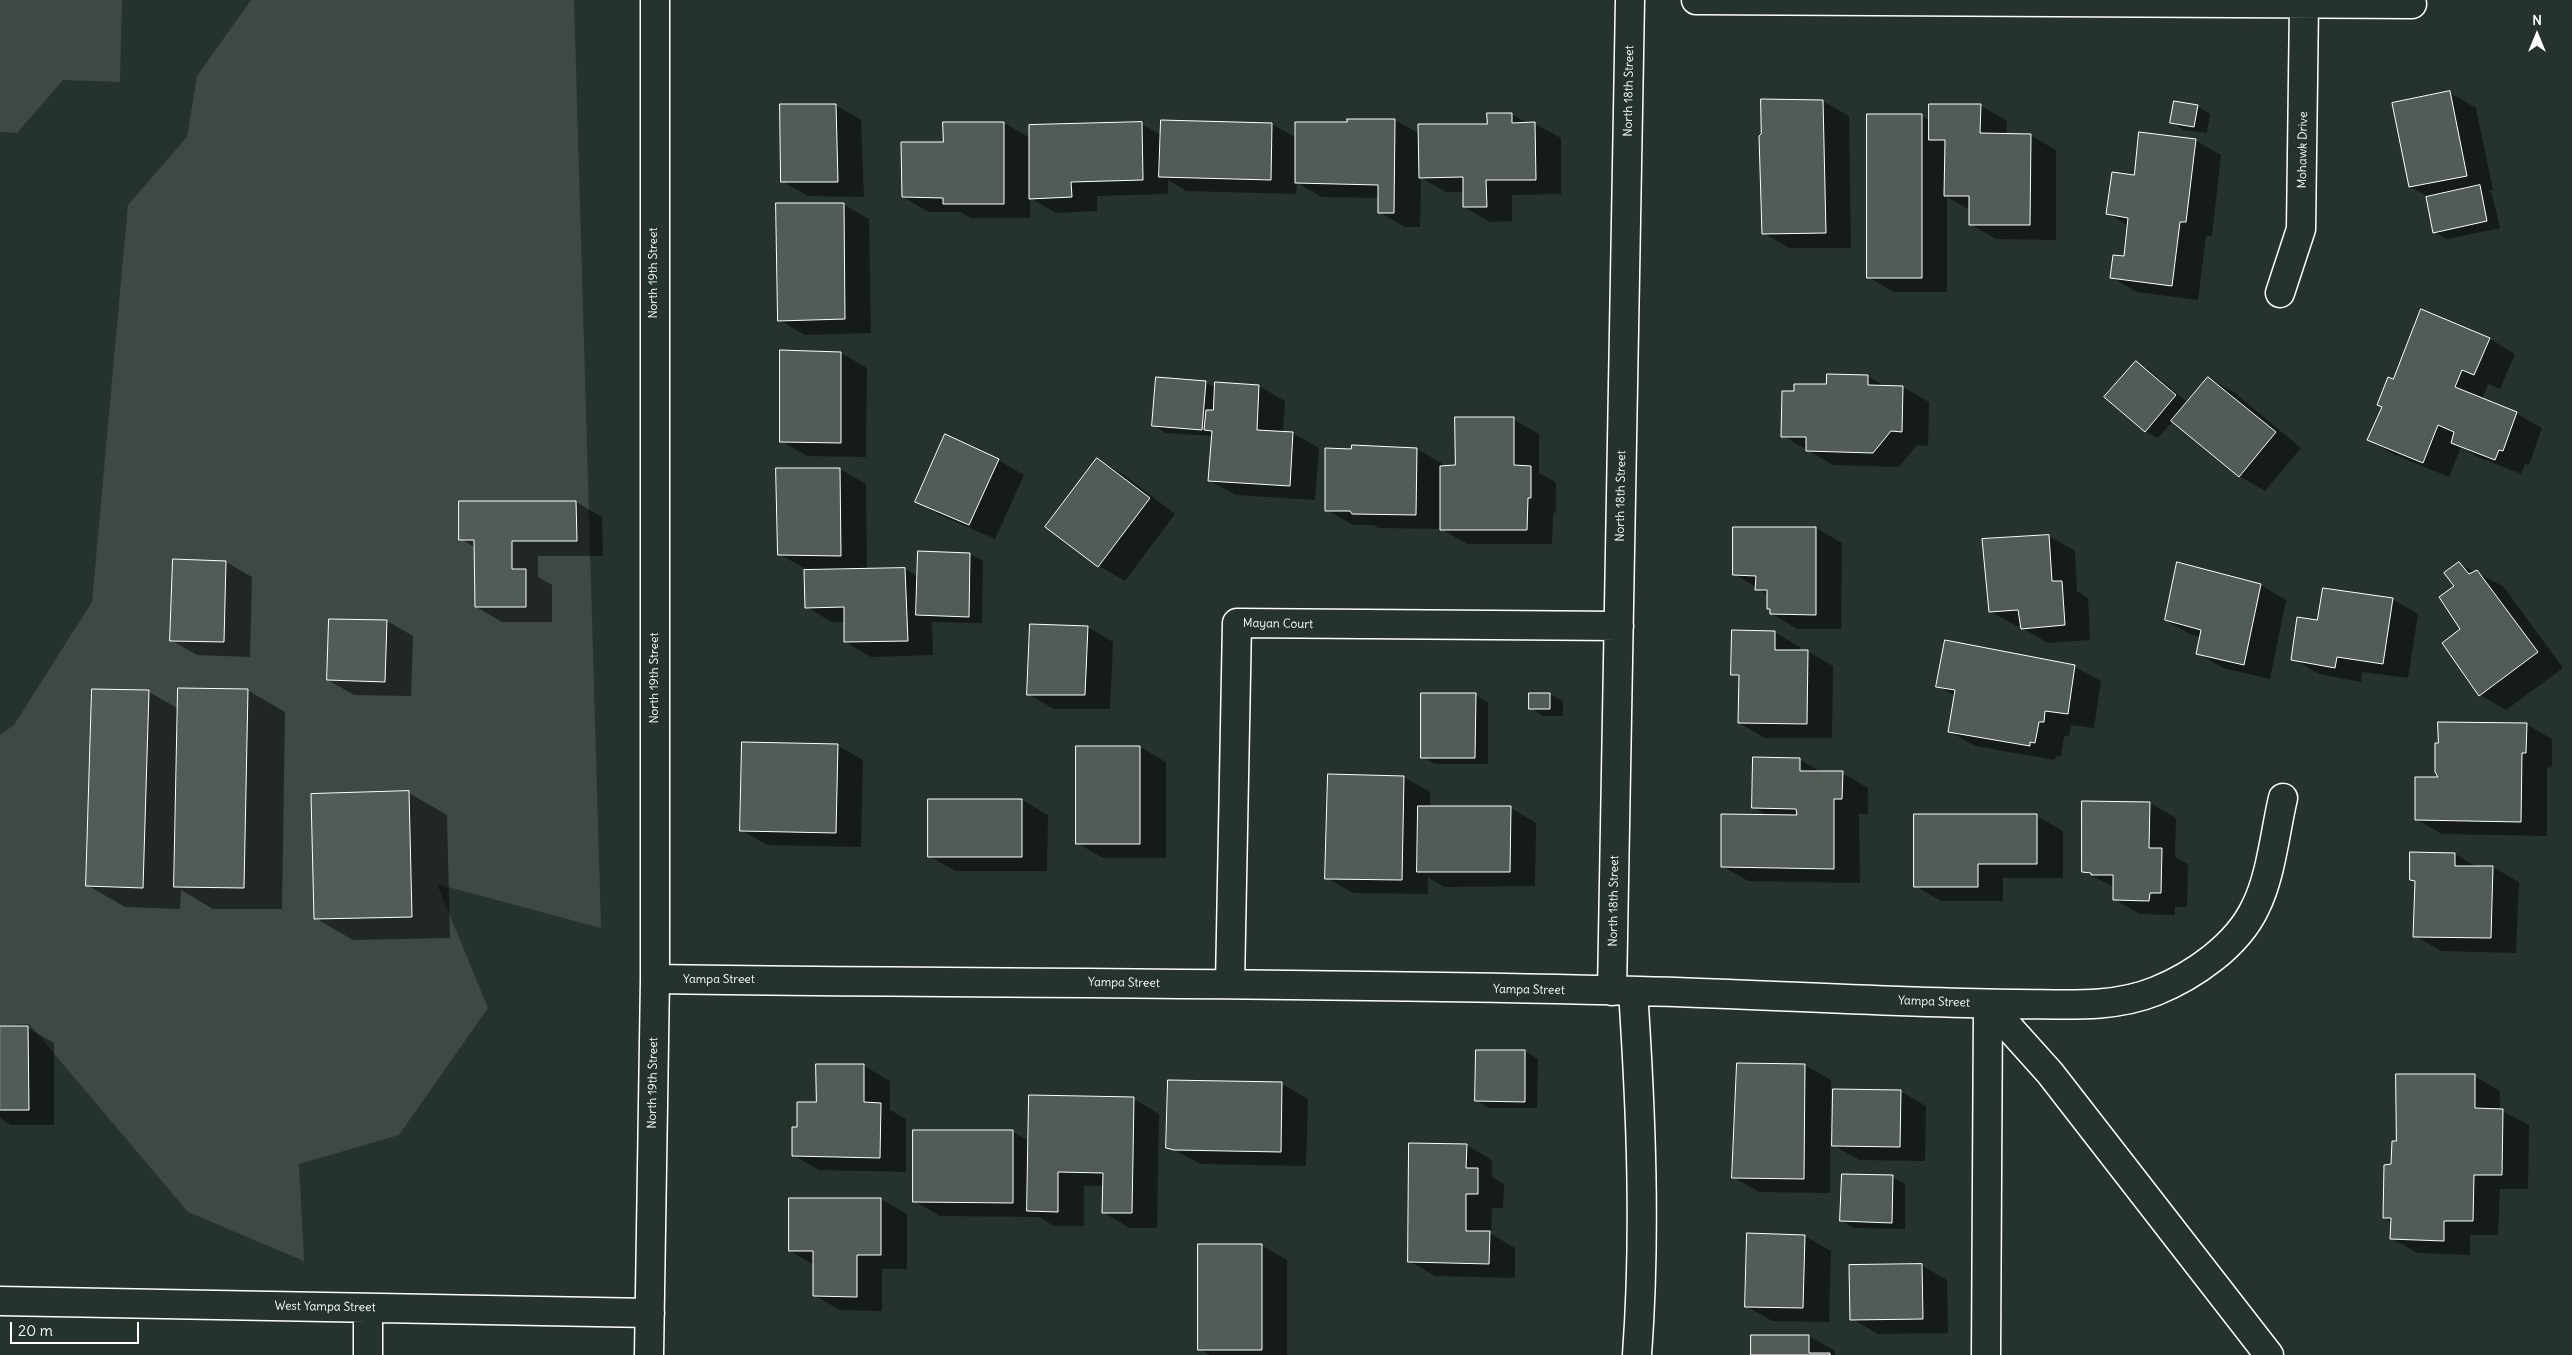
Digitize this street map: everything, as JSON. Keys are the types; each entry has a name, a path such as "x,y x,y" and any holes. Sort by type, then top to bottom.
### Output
{"street":[{"name":"North 19th Street","path":"649,1355 655,979 655,0"},
{"name":"North 18th Street","path":"1630,0 1619,626 1623,991 1642,1169 1642,1266 1637,1355"},
{"path":"1696,0 2412,4"},
{"name":"Mohawk Drive","path":"2280,294 2301,229 2304,4"},
{"name":"Mayan Court","path":"1230,984 1237,623 1619,626"},
{"name":"Yampa Street","path":"655,979 1230,984 1623,991 1988,1004 2099,1004 2128,1001 2155,992 2177,981 2208,960 2239,933 2254,912 2262,893 2283,798"},
{"path":"1986,1355 1988,1004"},
{"path":"1988,1004 2050,1073 2269,1355"},
{"name":"West Yampa Street","path":"0,1301 650,1313"},
{"path":"368,1308 368,1355"}],"shaded area":[{"path":"0,0 122,0 120,82 63,80 17,133 0,132"},
{"path":"251,0 574,0 601,928 437,884 488,1008 399,1135 299,1164 304,1261 188,1212 29,1024 0,1025 0,735 14,725 92,602 128,205 187,137 197,76"}],"building":[{"path":"2450,91 2467,176 2409,187 2392,103"},
{"path":"1761,99 1823,100 1826,233 1762,234 1759,136 1761,134"},
{"path":"2174,101 2198,105 2194,127 2170,123"},
{"path":"780,104 836,104 838,182 781,182"},
{"path":"1929,104 1981,104 1980,133 2031,134 2030,225 1969,225 1969,196 1944,196 1945,140 1929,140"},
{"path":"1487,113 1512,113 1512,123 1535,122 1536,180 1486,180 1487,207 1463,207 1463,177 1419,178 1418,124 1487,124"},
{"path":"1867,114 1922,114 1922,278 1867,278"},
{"path":"1347,119 1395,119 1394,213 1378,213 1378,185 1295,183 1295,122 1347,122"},
{"path":"1161,120 1272,123 1271,180 1159,177"},
{"path":"943,122 1004,122 1004,204 943,204 943,198 902,197 901,142 943,142"},
{"path":"1142,122 1143,180 1071,182 1072,197 1029,199 1029,125"},
{"path":"2139,132 2196,139 2186,222 2180,222 2172,286 2110,278 2113,255 2124,256 2128,218 2106,214 2112,172 2134,175"},
{"path":"2480,185 2487,221 2433,233 2426,197"},
{"path":"776,203 844,203 845,319 778,321"},
{"path":"2421,309 2490,338 2474,375 2462,370 2455,387 2517,412 2503,451 2499,450 2495,460 2451,443 2454,432 2438,425 2423,463 2367,440 2382,407 2377,405 2388,377 2393,379"},
{"path":"780,350 841,352 841,443 780,442"},
{"path":"2136,361 2176,395 2145,432 2104,397"},
{"path":"1827,374 1868,375 1868,385 1903,386 1902,432 1891,431 1873,453 1806,451 1806,437 1781,437 1782,391 1794,391 1794,384 1826,384"},
{"path":"1156,377 1206,381 1202,430 1152,426"},
{"path":"2208,377 2276,432 2239,477 2171,421"},
{"path":"1215,382 1259,385 1257,430 1293,432 1290,486 1208,481 1212,431 1204,430 1206,410 1213,410"},
{"path":"1455,417 1514,417 1514,465 1531,466 1531,498 1528,498 1527,530 1440,530 1440,466 1455,465"},
{"path":"945,434 999,459 969,525 915,502"},
{"path":"1352,445 1417,448 1416,515 1352,514 1350,511 1325,511 1325,448 1351,449"},
{"path":"1097,458 1150,498 1098,567 1045,527"},
{"path":"776,468 840,468 841,556 778,555"},
{"path":"459,501 576,501 577,541 512,541 512,569 526,569 526,607 475,607 474,540 459,540"},
{"path":"1733,527 1816,527 1816,615 1770,614 1770,609 1767,609 1767,590 1755,590 1756,576 1733,575"},
{"path":"2049,535 2052,581 2062,581 2065,625 2021,629 2018,610 1989,612 1982,539"},
{"path":"918,551 970,553 969,617 916,615"},
{"path":"173,559 226,561 224,642 170,641"},
{"path":"2177,562 2261,584 2244,665 2196,654 2201,630 2165,620"},
{"path":"2459,562 2469,574 2477,570 2538,652 2479,696 2442,643 2460,629 2439,597 2454,586 2444,573"},
{"path":"905,568 908,641 844,642 844,607 805,608 804,570"},
{"path":"2323,588 2393,598 2383,664 2337,657 2335,668 2291,660 2297,617 2317,620"},
{"path":"329,619 387,620 385,682 327,680"},
{"path":"1030,624 1088,626 1085,695 1027,695"},
{"path":"1732,630 1775,631 1775,650 1808,650 1807,724 1738,723 1739,675 1731,675"},
{"path":"1945,640 2075,665 2068,714 2045,711 2044,722 2039,722 2035,743 2030,742 2030,746 1948,732 1955,690 1936,687"},
{"path":"178,688 248,689 244,888 174,887"},
{"path":"92,689 149,690 143,888 86,886"},
{"path":"1421,693 1476,693 1475,758 1421,758"},
{"path":"1529,693 1550,693 1550,709 1529,709"},
{"path":"2438,722 2527,723 2526,753 2522,753 2521,822 2415,820 2415,777 2438,777 2435,772 2435,743 2438,743"},
{"path":"742,742 838,744 836,833 740,831"},
{"path":"1076,746 1140,746 1140,844 1076,844"},
{"path":"1753,757 1800,758 1800,771 1843,771 1842,799 1834,799 1834,869 1721,867 1721,814 1797,815 1796,809 1752,808"},
{"path":"1328,774 1404,776 1402,880 1325,879"},
{"path":"409,791 412,917 314,919 311,794"},
{"path":"928,799 1022,799 1022,857 928,857"},
{"path":"2082,801 2150,802 2149,848 2162,848 2161,893 2150,893 2149,901 2113,900 2113,875 2091,875 2091,873 2082,872"},
{"path":"1418,806 1511,806 1510,872 1417,872"},
{"path":"1914,814 2037,814 2037,864 1978,864 1978,887 1914,887"},
{"path":"2410,852 2455,853 2455,866 2493,866 2491,938 2413,937 2415,881 2410,880"},
{"path":"0,1026 28,1026 29,1110 0,1110"},
{"path":"1476,1050 1525,1050 1525,1102 1475,1101"},
{"path":"1737,1063 1805,1064 1804,1179 1732,1178"},
{"path":"816,1064 864,1064 864,1102 881,1103 880,1158 792,1156 792,1127 797,1127 797,1102 816,1102"},
{"path":"2396,1074 2475,1074 2475,1108 2503,1109 2502,1175 2474,1175 2473,1221 2444,1221 2444,1241 2390,1239 2391,1218 2383,1218 2384,1165 2391,1164 2392,1141 2396,1141"},
{"path":"1168,1080 1282,1082 1281,1152 1174,1150 1166,1148"},
{"path":"1833,1089 1901,1090 1900,1147 1832,1146"},
{"path":"1029,1095 1134,1097 1132,1213 1102,1213 1103,1173 1058,1172 1058,1212 1027,1211"},
{"path":"913,1130 1013,1130 1013,1203 913,1202"},
{"path":"1409,1143 1467,1144 1466,1168 1478,1168 1478,1194 1466,1194 1466,1231 1490,1231 1489,1264 1408,1262"},
{"path":"1842,1174 1893,1175 1892,1223 1840,1221"},
{"path":"789,1198 881,1198 881,1255 857,1255 857,1297 813,1296 813,1251 789,1251"},
{"path":"1747,1233 1805,1235 1803,1308 1745,1307"},
{"path":"1198,1244 1262,1244 1262,1350 1198,1350"},
{"path":"1922,1264 1923,1319 1850,1320 1849,1265"},
{"path":"1751,1335 1809,1335 1809,1353 1830,1353 1830,1355 1751,1355"}]}
